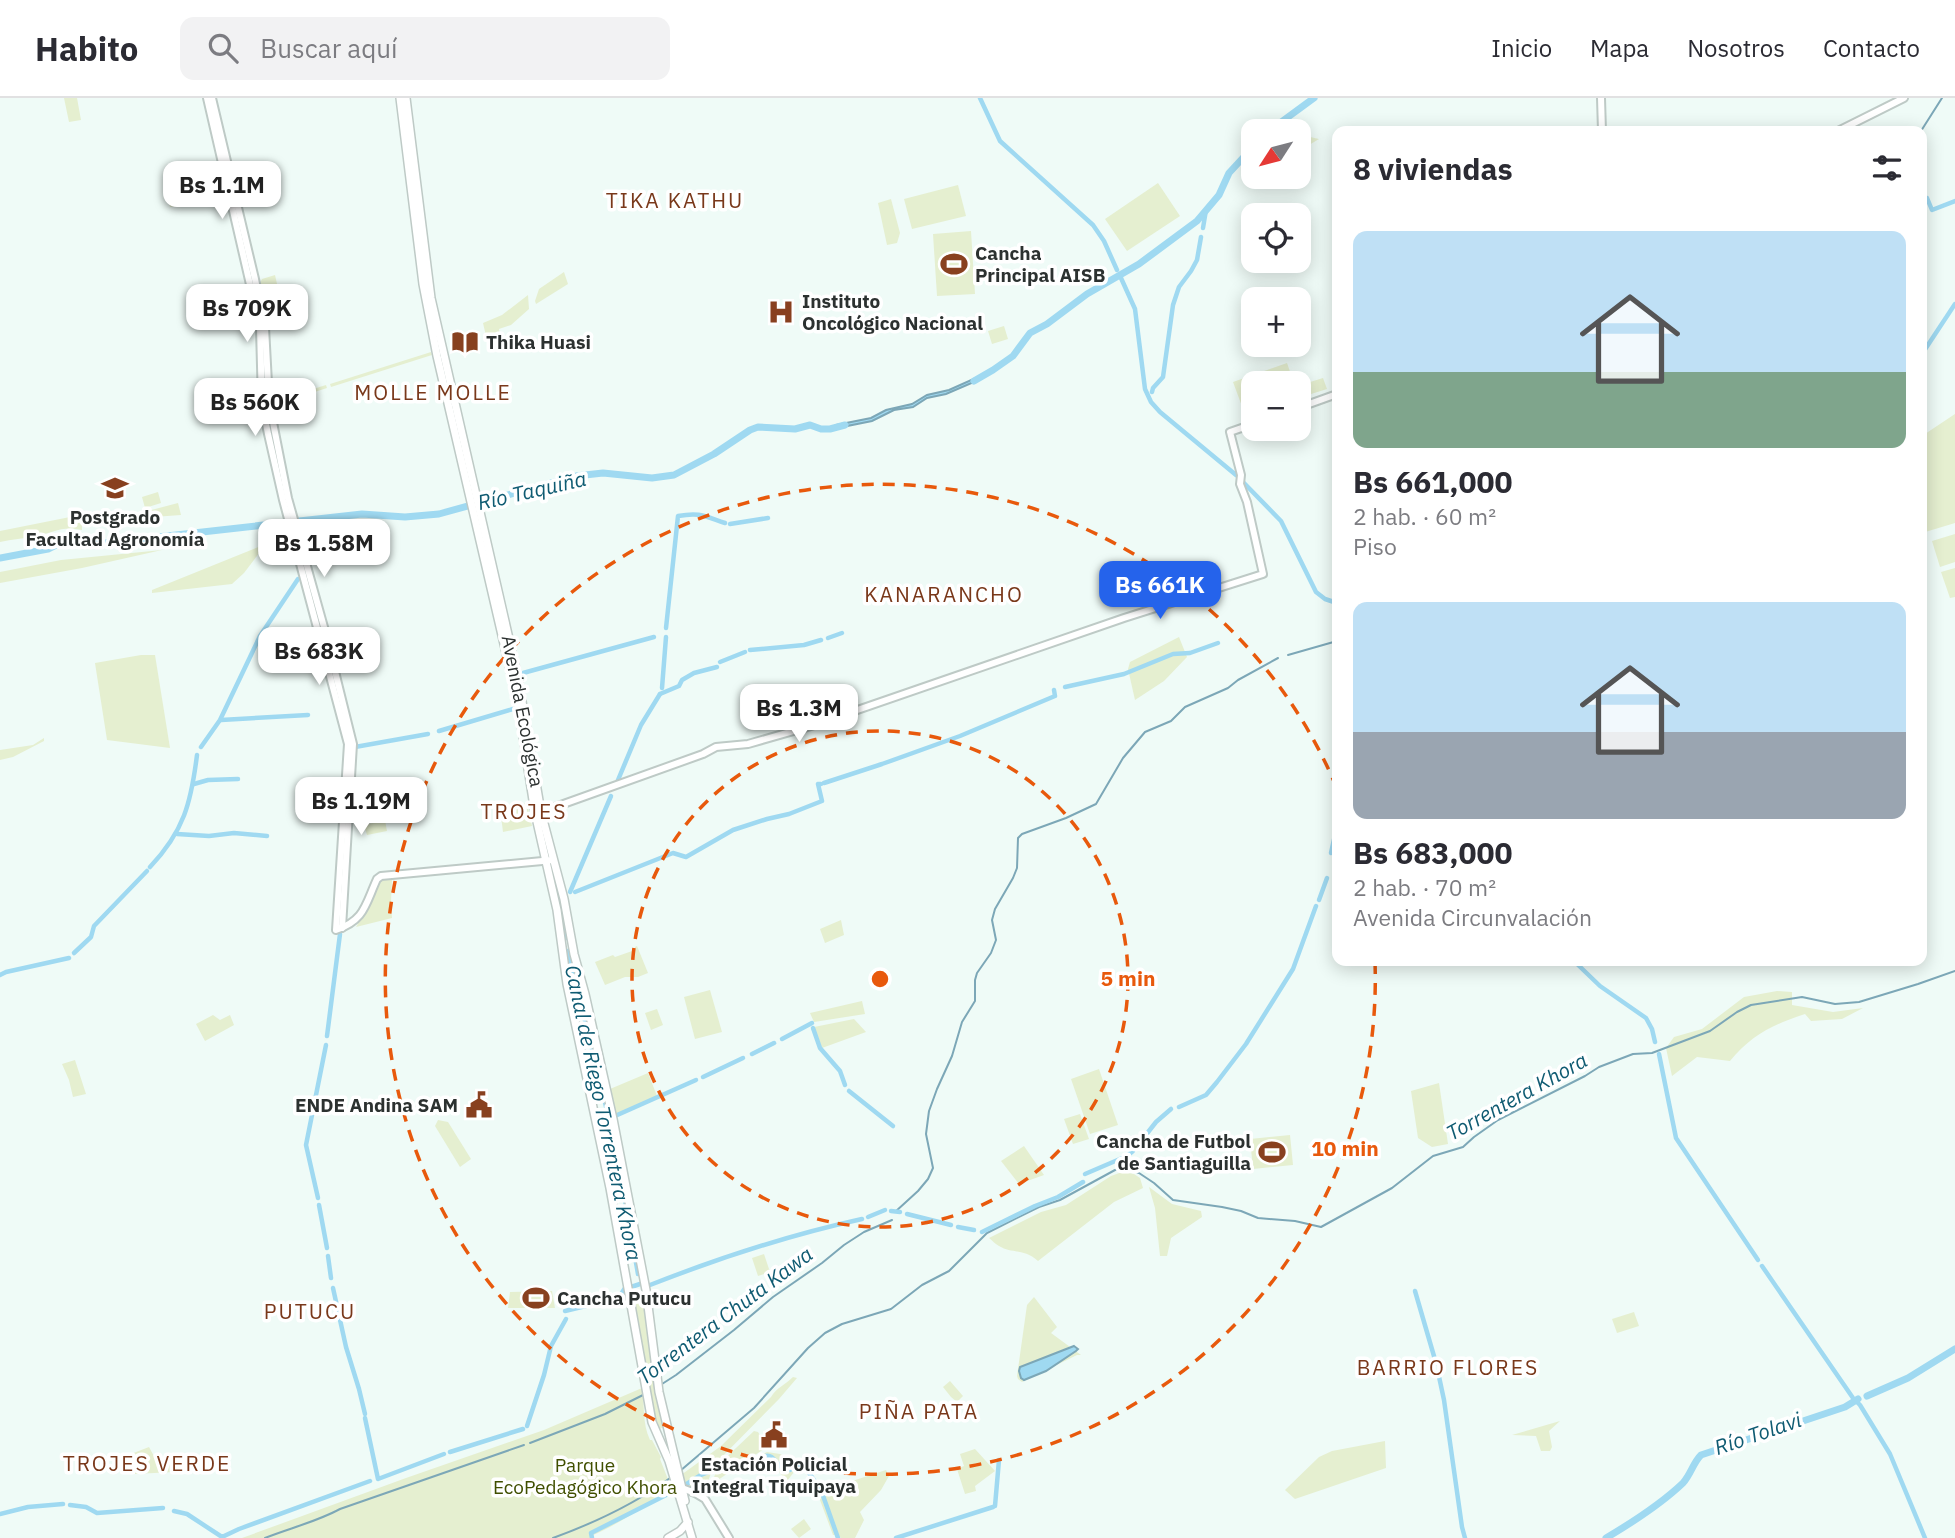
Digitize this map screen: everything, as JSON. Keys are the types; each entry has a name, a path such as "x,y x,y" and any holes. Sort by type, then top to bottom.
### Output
{"main road":[{"path":"209,98 260,328 262,404 353,744 339,928 358,918 381,876 549,861"},
{"name":"Avenida Ecológica","path":"400,98 423,284 516,679 541,812 567,984 630,1290 645,1387 655,1432 673,1466"},
{"name":"Avenida Ecológica","path":"406,98 428,281 475,504"},
{"path":"1601,98 1602,126"},
{"path":"1848,126 1904,98"},
{"path":"1311,403 1332,396"},
{"path":"541,812 678,764 716,747 748,744 811,726 1263,574 1230,432 1241,428"},
{"name":"Avenida Ecológica","path":"516,679 535,813 564,900 613,1119 646,1290 659,1392 673,1466 686,1503 685,1512 692,1538"},
{"path":"655,1432 662,1432 667,1428"},
{"path":"678,1482 705,1499 729,1538"},
{"path":"668,1538 688,1522"}],"green space":[{"path":"64,98 77,98 81,120 69,122"},
{"path":"1158,183 1180,216 1127,251 1105,219"},
{"path":"958,185 966,216 912,229 904,199"},
{"path":"185,193 188,204 170,207 168,197"},
{"path":"891,199 900,233 897,243 887,245 878,203"},
{"name":"Cancha Principal AISB","path":"971,231 975,294 937,296 933,234"},
{"path":"564,272 568,284 536,304 539,289"},
{"path":"275,275 286,324 273,328 268,326 260,283 262,279"},
{"path":"528,295 529,309 511,325 499,329 502,345 489,349 483,323 502,315"},
{"path":"1004,326 1008,339 992,344 988,331"},
{"path":"431,352 432,355 331,387 330,384"},
{"path":"1287,363 1290,371 1264,371"},
{"path":"1323,378 1327,389 1311,394 1311,382"},
{"path":"1241,379 1241,404 1233,382"},
{"path":"326,385 327,388 272,404 274,401"},
{"path":"1955,414 1955,523 1927,531 1927,433"},
{"path":"158,492 161,503 145,508 142,497"},
{"path":"178,503 181,515 140,518 140,513"},
{"path":"75,516 82,518 82,530 64,529 0,542 0,531"},
{"path":"1955,534 1955,562 1940,567 1932,541"},
{"path":"266,544 232,584 152,593 152,590"},
{"path":"162,550 0,583 0,572 61,560"},
{"path":"1955,568 1955,597 1950,598 1941,572"},
{"path":"1179,637 1187,657 1164,681 1135,700 1128,669 1130,662"},
{"path":"155,655 170,748 107,740 95,663"},
{"path":"44,738 44,741 13,757 0,760 0,750 33,745"},
{"path":"527,803 532,826 503,832 500,808"},
{"path":"385,820 387,831 367,835 364,825"},
{"path":"383,879 392,879 392,918 356,927 371,902 376,886"},
{"path":"841,920 844,935 825,943 820,929"},
{"path":"637,946 648,973 638,977 625,977 605,985 595,962 635,950"},
{"path":"710,990 722,1032 695,1039 684,997"},
{"path":"1777,991 1792,992 1792,1005 1833,1012 1863,1008 1842,1019 1811,1021 1805,1014 1773,1026 1755,1037 1730,1061 1697,1057 1672,1076 1666,1048 1674,1037 1702,1029 1744,997"},
{"path":"862,1001 865,1014 814,1022 810,1013"},
{"path":"657,1009 663,1025 651,1030 645,1013"},
{"path":"213,1015 220,1020 230,1015 234,1025 205,1041 196,1024"},
{"path":"854,1019 866,1032 822,1048 814,1027"},
{"path":"75,1060 86,1094 73,1097 62,1064"},
{"path":"1099,1069 1118,1125 1090,1134 1071,1079"},
{"path":"648,1073 657,1096 616,1115 610,1089"},
{"path":"1439,1083 1448,1144 1432,1147 1418,1138 1411,1091"},
{"path":"1080,1114 1089,1139 1073,1144 1064,1119"},
{"path":"438,1120 448,1122 471,1159 460,1167 435,1126"},
{"name":"Cancha de Futbol de Santiaguilla","path":"1290,1135 1293,1165 1253,1169 1250,1139"},
{"path":"1024,1146 1044,1175 1019,1184 1001,1161"},
{"path":"1122,1172 1140,1178 1143,1188 1114,1202 1038,1261 1027,1254 1004,1248 989,1238 1041,1212 1066,1205 1111,1176"},
{"path":"1149,1187 1172,1204 1201,1211 1202,1217 1171,1238 1167,1256 1160,1256 1155,1208"},
{"path":"764,1254 770,1272 758,1276 752,1258"},
{"path":"552,1291 555,1308 508,1308 510,1292"},
{"path":"640,1297 663,1427 658,1430 633,1298"},
{"path":"1034,1297 1057,1327 1051,1333 1081,1355 1022,1382 1017,1376 1027,1305"},
{"path":"1634,1312 1639,1326 1617,1333 1612,1319"},
{"path":"793,1377 797,1378 779,1399 714,1465 706,1487 697,1491 683,1488 681,1475 721,1446 775,1391"},
{"path":"950,1381 963,1396 957,1402 943,1387"},
{"name":"Parque EcoPedagógico Khora","path":"642,1388 647,1434 661,1457 671,1487 591,1538 242,1538 544,1430"},
{"path":"1560,1421 1549,1431 1552,1447 1550,1451 1541,1451 1536,1436 1512,1435"},
{"path":"754,1431 758,1432 765,1443 764,1449 712,1484 718,1465"},
{"path":"1385,1441 1386,1468 1295,1499 1285,1490 1319,1457 1332,1451"},
{"path":"149,1447 155,1458 178,1456 174,1472 135,1474 131,1454"},
{"path":"975,1449 995,1471 975,1486 976,1491 965,1494 957,1469 964,1466 960,1454"},
{"path":"767,1452 796,1461 794,1472 787,1481 763,1454"},
{"path":"886,1470 889,1476 881,1490 860,1512 864,1520 855,1538 833,1535 819,1490 833,1493 840,1485"},
{"path":"804,1519 811,1529 799,1538 791,1529"}],"water":[{"path":"980,376 981,379 946,394 927,398 913,407 894,410 872,421 837,428 836,425 871,418"},
{"path":"1074,1346 1078,1349 1076,1351 1046,1371 1024,1380 1021,1378 1020,1367"}],"waterway":[{"path":"980,98 1000,141 1093,225 1104,241 1117,270"},
{"name":"Río Taquiña","path":"1285,119 1314,98"},
{"path":"1924,126 1942,98"},
{"name":"Río Taquiña","path":"974,381 1013,356 1030,333 1047,324 1087,294 1139,264 1197,221 1219,195 1229,173 1241,160"},
{"path":"1927,198 1932,210 1955,201"},
{"path":"1203,228 1206,210"},
{"path":"1152,392 1163,377 1173,305 1179,287 1197,260 1201,237"},
{"path":"1121,278 1135,309 1145,389 1151,402 1236,475"},
{"path":"1927,346 1955,304"},
{"name":"Río Taquiña","path":"0,558 48,549 66,540 104,543 362,514 405,517 439,514 576,476 603,473 652,478 674,475 758,427 795,429 810,425 830,429 845,425"},
{"path":"1242,481 1281,521 1316,592 1332,601"},
{"name":"Canal de Riego Torrentera Khora","path":"666,628 678,516 697,515 725,523"},
{"name":"Canal de Riego Torrentera Khora","path":"730,524 768,518"},
{"name":"Canal de Riego Torrentera Khora","path":"201,747 220,720 260,636 298,579"},
{"name":"Canal de Riego Torrentera Khora","path":"828,638 842,633"},
{"name":"Canal de Riego Torrentera Khora","path":"523,673 654,637"},
{"name":"Canal de Riego Torrentera Khora","path":"662,688 666,637"},
{"name":"Canal de Riego Torrentera Khora","path":"750,650 804,645 821,640"},
{"path":"1288,655 1332,642"},
{"name":"Canal de Riego Torrentera Khora","path":"1065,687 1124,674 1173,654 1190,653 1218,643"},
{"name":"Canal de Riego Torrentera Khora","path":"720,662 745,652"},
{"path":"895,1212 918,1191 933,1168 926,1134 929,1111 952,1056 962,1022 975,1001 977,973 991,953 996,940 992,920 1017,868 1018,838 1096,804 1123,758 1145,732 1171,721 1185,707 1228,688 1278,658"},
{"name":"Canal de Riego Torrentera Khora","path":"660,694 679,686 682,680 694,673 717,667"},
{"name":"Canal de Riego Torrentera Khora","path":"824,783 960,736 1055,696 1054,690"},
{"name":"Canal de Riego Torrentera Khora","path":"618,780 641,725 660,694"},
{"name":"Canal de Riego Torrentera Khora","path":"439,731 513,709"},
{"path":"221,720 308,715"},
{"name":"Canal de Riego Torrentera Khora","path":"355,747 428,734"},
{"name":"Canal de Riego Torrentera Khora","path":"150,867 171,841 184,816 197,755"},
{"path":"194,784 208,780 238,779"},
{"name":"Canal de Riego Torrentera Khora","path":"575,892 673,853 686,857 733,830 789,814 822,801 818,784 821,784"},
{"name":"Canal de Riego Torrentera Khora","path":"570,892 611,796"},
{"path":"177,834 209,836 234,833 267,836"},
{"path":"1331,853 1332,848"},
{"name":"Canal de Riego Torrentera Khora","path":"74,953 91,937 94,926 147,871"},
{"path":"1319,900 1327,878"},
{"path":"1179,1107 1206,1095 1246,1044 1293,969 1316,906"},
{"name":"Canal de Riego Torrentera Khora","path":"561,908 566,938"},
{"name":"Canal de Riego Torrentera Khora","path":"327,1036 340,934"},
{"name":"Canal de Riego Torrentera Khora","path":"568,951 621,1180"},
{"name":"Canal de Riego Torrentera Khora","path":"0,975 69,958"},
{"path":"1579,966 1600,986 1646,1018 1655,1042"},
{"name":"Torrentera Khora","path":"680,1471 754,1408 825,1333 842,1324 891,1309 922,1285 949,1271 987,1233 1039,1207 1060,1200 1115,1170 1126,1168 1139,1173 1173,1200 1241,1211 1258,1218 1295,1221 1321,1227 1392,1188 1433,1156 1463,1147 1498,1120 1599,1067 1633,1054 1652,1053 1710,1031 1751,1005 1802,997 1835,1004 1859,1002 1955,971"},
{"name":"Canal de Riego Torrentera Khora","path":"782,1039 812,1023"},
{"name":"Canal de Riego Torrentera Khora","path":"813,1028 820,1048 840,1071 845,1085"},
{"name":"Canal de Riego Torrentera Khora","path":"752,1054 774,1043"},
{"name":"Canal de Riego Torrentera Khora","path":"318,1198 306,1145 326,1045"},
{"path":"1659,1054 1676,1138 1758,1260"},
{"name":"Canal de Riego Torrentera Khora","path":"703,1077 743,1058"},
{"name":"Canal de Riego Torrentera Khora","path":"615,1116 696,1080"},
{"name":"Canal de Riego Torrentera Khora","path":"849,1091 893,1126"},
{"path":"1138,1145 1156,1122 1171,1109"},
{"path":"1085,1174 1133,1151"},
{"name":"Torrentera Khora","path":"982,1232 1058,1197 1083,1182"},
{"name":"Canal de Riego Torrentera Khora","path":"623,1189 638,1274"},
{"name":"Canal de Riego Torrentera Khora","path":"319,1205 327,1248"},
{"path":"868,1217 885,1210"},
{"name":"Torrentera Chuta Kawa","path":"891,1211 900,1212"},
{"path":"907,1214 951,1225"},
{"path":"650,1285 754,1248 862,1219"},
{"name":"Torrentera Chuta Kawa","path":"662,1384 844,1245 864,1232 892,1220"},
{"path":"958,1227 974,1230"},
{"name":"Canal de Riego Torrentera Khora","path":"328,1256 331,1278"},
{"path":"1762,1266 1860,1405 1890,1454 1925,1538"},
{"name":"Canal de Riego Torrentera Khora","path":"631,1287 640,1284"},
{"name":"Canal de Riego Torrentera Khora","path":"333,1288 365,1414"},
{"name":"Canal de Riego Torrentera Khora","path":"565,1311 621,1294 625,1288"},
{"path":"1415,1291 1436,1363"},
{"name":"Canal de Riego Torrentera Khora","path":"527,1426 551,1346 566,1319"},
{"name":"Río Tolavi","path":"1867,1396 1908,1378 1955,1349"},
{"path":"1438,1372 1465,1538"},
{"name":"Torrentera Chuta Kawa","path":"530,1443 605,1414 645,1394"},
{"name":"Río Tolavi","path":"1606,1538 1646,1513 1674,1491 1686,1480 1701,1455 1845,1407 1858,1399"},
{"name":"Canal de Riego Torrentera Khora","path":"365,1418 378,1479 444,1454"},
{"name":"Canal de Riego Torrentera Khora","path":"450,1452 523,1429"},
{"path":"265,1538 524,1445"},
{"name":"Canal de Riego Torrentera Khora","path":"748,1465 770,1456 783,1468 790,1470 796,1466"},
{"name":"Canal de Riego Torrentera Khora","path":"995,1506 999,1460"},
{"name":"Canal de Riego Torrentera Khora","path":"718,1469 738,1466"},
{"name":"Canal de Riego Torrentera Khora","path":"799,1466 805,1467"},
{"name":"Canal de Riego Torrentera Khora","path":"807,1470 821,1490 838,1538"},
{"name":"Canal de Riego Torrentera Khora","path":"685,1485 711,1471"},
{"name":"Torrentera Khora","path":"553,1538 614,1512 670,1478"},
{"name":"Canal de Riego Torrentera Khora","path":"174,1511 187,1514 222,1537 370,1481"},
{"name":"Canal de Riego Torrentera Khora","path":"592,1538 591,1533 674,1491"},
{"name":"Canal de Riego Torrentera Khora","path":"0,1514 28,1507 63,1504"},
{"name":"Canal de Riego Torrentera Khora","path":"70,1505 86,1507 97,1513 163,1508"},
{"name":"Canal de Riego Torrentera Khora","path":"896,1538 993,1507"}],"place":[{"name":"Cancha Principal AISB","path":"954,264"},
{"name":"Instituto Oncológico Nacional","path":"781,312"},
{"name":"Thika Huasi","path":"465,342"},
{"name":"Postgrado Facultad Agronomía","path":"115,488"},
{"name":"ENDE Andina SAM","path":"479,1105"},
{"name":"Cancha de Futbol de Santiaguilla","path":"1272,1152"},
{"name":"Cancha Putucu","path":"536,1298"},
{"name":"Estación Policial Integral Tiquipaya","path":"774,1435"}],"district":[{"name":"TIKA KATHU","path":"675,201"},
{"name":"MOLLE MOLLE","path":"433,393"},
{"name":"KANARANCHO","path":"944,595"},
{"name":"TROJES","path":"524,812"},
{"name":"PUTUCU","path":"310,1312"},
{"name":"BARRIO FLORES","path":"1448,1368"},
{"name":"PIÑA PATA","path":"919,1412"},
{"name":"TROJES VERDE","path":"147,1464"}]}
